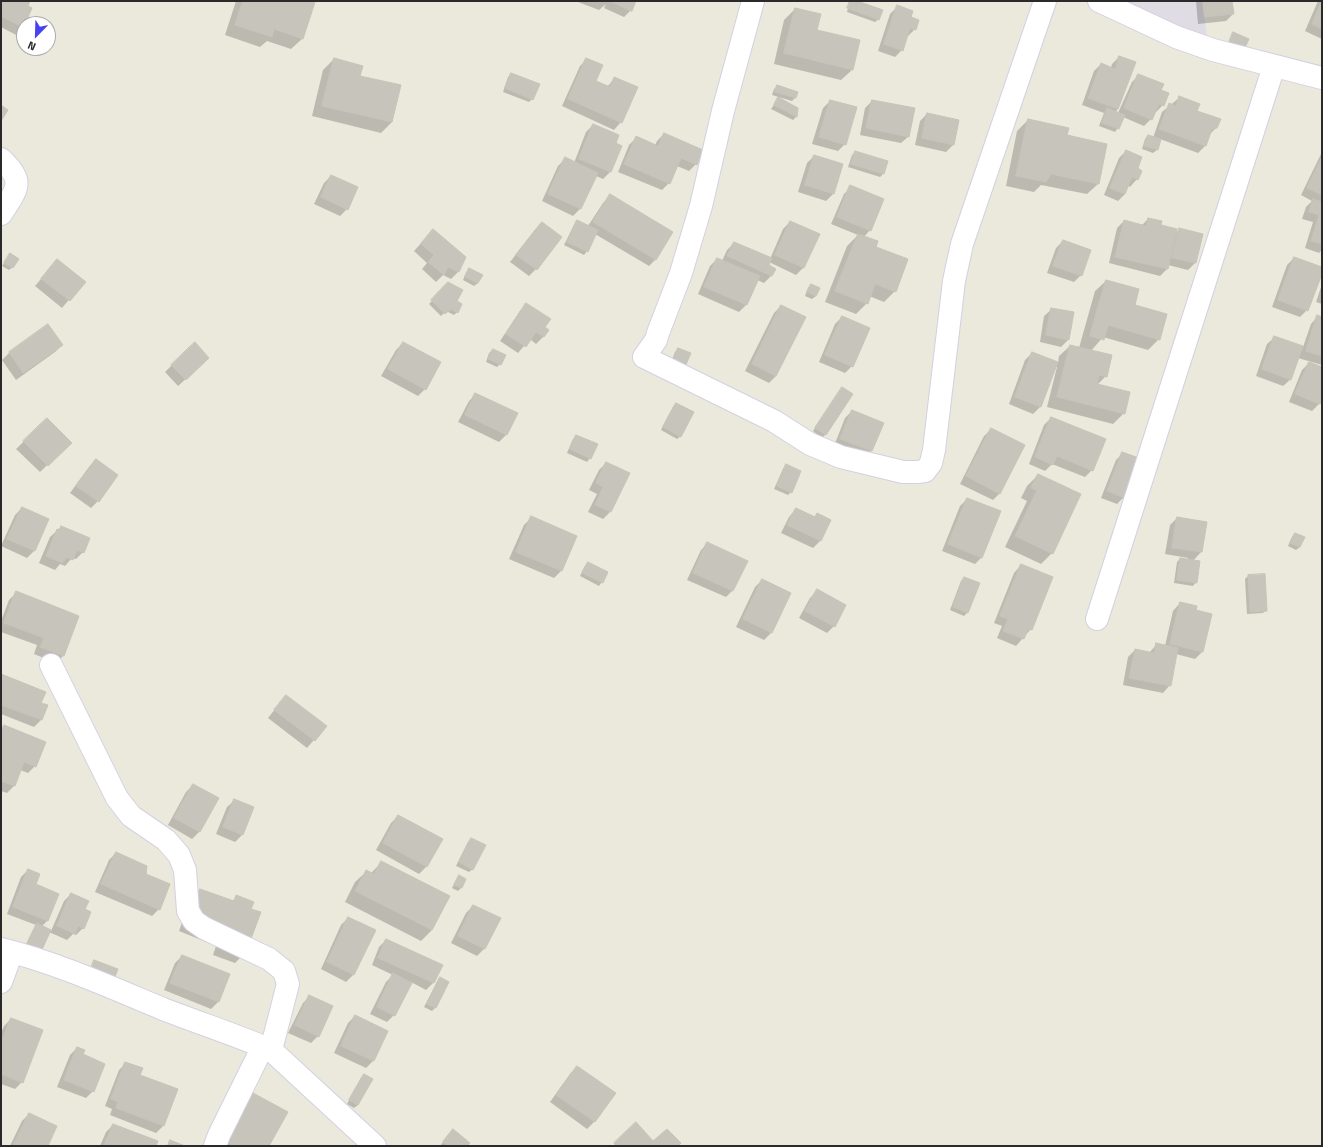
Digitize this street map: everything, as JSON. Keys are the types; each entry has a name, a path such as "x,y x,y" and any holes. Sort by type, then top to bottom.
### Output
{"street":[{"path":"753,1 723,111 701,206 681,272 656,340 644,357 774,421 810,444 841,457 903,472 926,471 931,463 934,450 954,281 962,244 1045,1"},
{"path":"1099,1 1176,37 1213,50 1322,78"},
{"path":"1096,619 1274,66"},
{"path":"1,159 10,167 16,179 17,189 1,214"},
{"path":"51,665 117,798 131,816 166,840 178,855 185,870 188,911 194,921 204,928 269,959 284,971 288,984 267,1048 219,1135 215,1146"},
{"path":"1,982 6,950 69,971 203,1025 267,1048 375,1146"}],"shaded area":[{"path":"1114,1 1202,1 1208,44"}],"building":[{"path":"2,1 30,1 28,6 32,8 28,16 16,16 16,24 1,16"},
{"path":"243,1 315,2 303,39 274,29 272,37 235,25"},
{"path":"610,1 636,1 632,11"},
{"path":"850,1 857,1 883,10 879,20 847,8"},
{"path":"1203,1 1232,1 1234,14 1205,17"},
{"path":"1322,1 1322,29 1312,24"},
{"path":"897,5 913,11 911,17 919,20 916,30 910,28 903,51 884,44"},
{"path":"795,8 821,14 817,30 860,40 853,70 784,53"},
{"path":"1233,32 1249,39 1243,52 1228,45"},
{"path":"1119,56 1136,62 1118,109 1088,98 1101,63 1115,69"},
{"path":"334,58 363,66 360,76 401,85 392,122 322,106"},
{"path":"586,58 603,65 596,81 610,87 614,77 638,87 622,123 568,99"},
{"path":"511,73 540,84 533,100 505,88"},
{"path":"1138,74 1164,84 1161,90 1169,93 1164,106 1159,104 1152,120 1124,108"},
{"path":"777,85 798,92 796,98 775,92"},
{"path":"1179,96 1200,104 1197,111 1221,119 1217,128 1212,129 1206,146 1159,129 1169,103 1176,106"},
{"path":"778,97 798,108 797,117 774,105"},
{"path":"830,100 857,107 846,145 819,137"},
{"path":"872,100 915,108 909,137 866,128"},
{"path":"1,105 8,110 1,121"},
{"path":"1107,108 1125,115 1119,129 1102,123"},
{"path":"927,113 959,120 954,145 922,138"},
{"path":"1028,119 1069,128 1067,135 1107,144 1099,184 1051,174 1046,182 1016,176"},
{"path":"593,124 619,135 616,143 622,146 611,172 579,159"},
{"path":"664,133 703,150 697,165 681,158 670,184 624,164 636,136 658,146"},
{"path":"1148,135 1161,139 1158,150 1144,146"},
{"path":"1126,150 1142,157 1138,168 1142,171 1138,180 1132,177 1125,194 1110,188"},
{"path":"855,151 888,161 884,174 851,164"},
{"path":"814,155 843,164 834,194 805,185"},
{"path":"565,157 598,173 581,209 548,194"},
{"path":"1322,157 1322,195 1307,188"},
{"path":"331,175 358,187 348,210 321,197"},
{"path":"850,185 884,199 871,231 837,217"},
{"path":"610,194 673,232 656,260 593,222"},
{"path":"1313,199 1322,202 1322,244 1311,241 1319,215 1309,212"},
{"path":"1148,218 1162,221 1161,225 1177,229 1168,269 1115,257 1124,220 1146,226"},
{"path":"577,220 598,230 588,252 567,242"},
{"path":"790,221 820,234 804,268 775,255"},
{"path":"542,222 562,237 537,270 516,255"},
{"path":"1179,228 1203,234 1196,263 1172,258"},
{"path":"433,229 466,257 459,272 448,267 444,275 428,262 434,255 421,244"},
{"path":"858,234 878,241 876,247 908,259 896,292 875,284 868,304 835,291"},
{"path":"1063,240 1091,250 1082,276 1053,266"},
{"path":"734,242 772,258 769,265 776,269 772,276 727,256"},
{"path":"10,253 19,259 13,268 4,263"},
{"path":"1294,257 1322,267 1322,274 1308,311 1278,300"},
{"path":"717,258 760,276 747,305 704,287"},
{"path":"57,259 86,282 70,301 41,279"},
{"path":"469,268 483,275 478,283 465,277"},
{"path":"1106,280 1139,289 1135,305 1167,314 1160,340 1108,325 1104,340 1090,336"},
{"path":"448,282 463,290 457,301 462,304 458,313 451,309 445,314 431,300"},
{"path":"811,284 820,288 816,296 807,292"},
{"path":"526,303 551,319 545,327 549,330 544,337 536,332 526,347 506,334"},
{"path":"781,305 806,317 776,376 752,364"},
{"path":"1051,308 1074,312 1069,340 1046,335"},
{"path":"1317,315 1322,317 1322,356 1306,351"},
{"path":"842,316 870,328 853,367 825,355"},
{"path":"48,324 63,345 23,373 9,352"},
{"path":"1274,336 1303,346 1291,380 1262,369"},
{"path":"195,342 209,358 186,380 171,365"},
{"path":"403,342 441,362 426,390 388,369"},
{"path":"1070,345 1112,355 1107,377 1099,375 1097,384 1130,392 1125,414 1057,397"},
{"path":"678,348 691,353 684,369 672,363"},
{"path":"493,349 506,355 501,365 488,359"},
{"path":"1032,352 1058,362 1041,407 1015,397"},
{"path":"1309,362 1322,367 1322,399 1320,404 1295,394"},
{"path":"842,387 853,394 826,435 815,428"},
{"path":"475,393 518,413 507,435 465,415"},
{"path":"676,403 694,412 681,437 663,427"},
{"path":"852,410 884,423 872,451 840,439"},
{"path":"1051,417 1106,439 1093,471 1057,456 1053,465 1035,457"},
{"path":"47,418 72,443 48,466 23,441"},
{"path":"991,428 1025,445 1000,494 966,476"},
{"path":"576,435 598,444 591,459 570,449"},
{"path":"1122,452 1139,458 1125,498 1107,491"},
{"path":"96,459 118,475 99,502 76,486"},
{"path":"606,462 630,473 611,512 595,505 603,487 596,483"},
{"path":"786,464 801,471 792,493 777,486"},
{"path":"1038,474 1081,494 1053,554 1015,536 1037,490 1031,488"},
{"path":"967,498 1001,511 982,558 948,544"},
{"path":"22,507 49,519 35,551 7,539"},
{"path":"796,508 815,517 817,513 831,520 821,541 787,525"},
{"path":"531,516 577,536 562,571 516,552"},
{"path":"1177,517 1207,522 1202,552 1172,548"},
{"path":"61,526 90,538 84,553 77,550 73,560 66,557 63,563 46,556 57,529 60,530"},
{"path":"1295,533 1305,537 1300,547 1290,543"},
{"path":"707,542 748,561 733,591 693,573"},
{"path":"1180,558 1200,561 1197,583 1177,580"},
{"path":"588,562 608,572 603,583 582,573"},
{"path":"1021,564 1053,577 1032,630 1028,629 1024,639 1003,631 1008,619 1000,616"},
{"path":"1265,574 1267,611 1250,612 1248,575"},
{"path":"964,577 980,583 968,613 953,607"},
{"path":"762,579 791,593 772,633 743,619"},
{"path":"817,589 846,605 835,627 805,611"},
{"path":"16,591 79,616 64,656 40,647 44,638 4,623"},
{"path":"1180,602 1197,606 1196,610 1212,614 1203,652 1170,644"},
{"path":"1156,643 1178,648 1171,686 1129,678 1135,649 1154,653"},
{"path":"1,674 46,692 41,703 48,705 42,720 1,705"},
{"path":"286,695 327,726 315,741 274,710"},
{"path":"4,725 46,742 36,767 24,762 15,786 1,781 1,732"},
{"path":"193,784 219,798 200,832 174,818"},
{"path":"234,799 254,807 243,835 223,827"},
{"path":"398,815 443,839 427,867 383,843"},
{"path":"471,838 486,845 473,870 459,862"},
{"path":"116,852 147,866 146,874 170,884 160,910 101,884"},
{"path":"381,861 450,896 432,930 355,891 366,870 374,874"},
{"path":"28,869 40,874 36,884 59,894 48,921 13,907"},
{"path":"459,875 466,879 462,888 454,885"},
{"path":"200,889 234,901 236,895 254,902 251,909 261,912 246,952 189,921"},
{"path":"71,893 89,901 85,909 91,912 84,929 78,926 75,934 57,926"},
{"path":"473,905 501,918 485,949 458,936"},
{"path":"348,917 376,930 354,975 327,962"},
{"path":"37,923 51,930 40,954 25,948"},
{"path":"386,939 443,965 434,983 378,958"},
{"path":"182,955 230,974 219,1002 170,983"},
{"path":"94,960 118,969 112,984 89,974"},
{"path":"393,973 412,983 395,1016 377,1007"},
{"path":"440,977 449,982 436,1008 427,1004"},
{"path":"309,995 333,1006 319,1037 295,1025"},
{"path":"355,1015 388,1031 374,1061 341,1046"},
{"path":"11,1018 43,1030 23,1083 1,1074 1,1043"},
{"path":"77,1047 85,1050 83,1054 105,1064 94,1092 64,1080"},
{"path":"125,1062 143,1068 140,1075 178,1089 164,1126 116,1108 118,1102 111,1099"},
{"path":"577,1066 616,1093 595,1122 556,1095"},
{"path":"364,1074 373,1079 358,1105 349,1100"},
{"path":"253,1093 288,1112 269,1146 234,1146 226,1142"},
{"path":"29,1113 57,1126 48,1146 13,1146"},
{"path":"636,1122 653,1141 667,1129 681,1143 678,1146 616,1146 614,1143"},
{"path":"113,1124 158,1141 156,1146 104,1146"},
{"path":"453,1129 470,1143 467,1146 448,1146 443,1142"},
{"path":"170,1140 185,1146 168,1146"}]}
